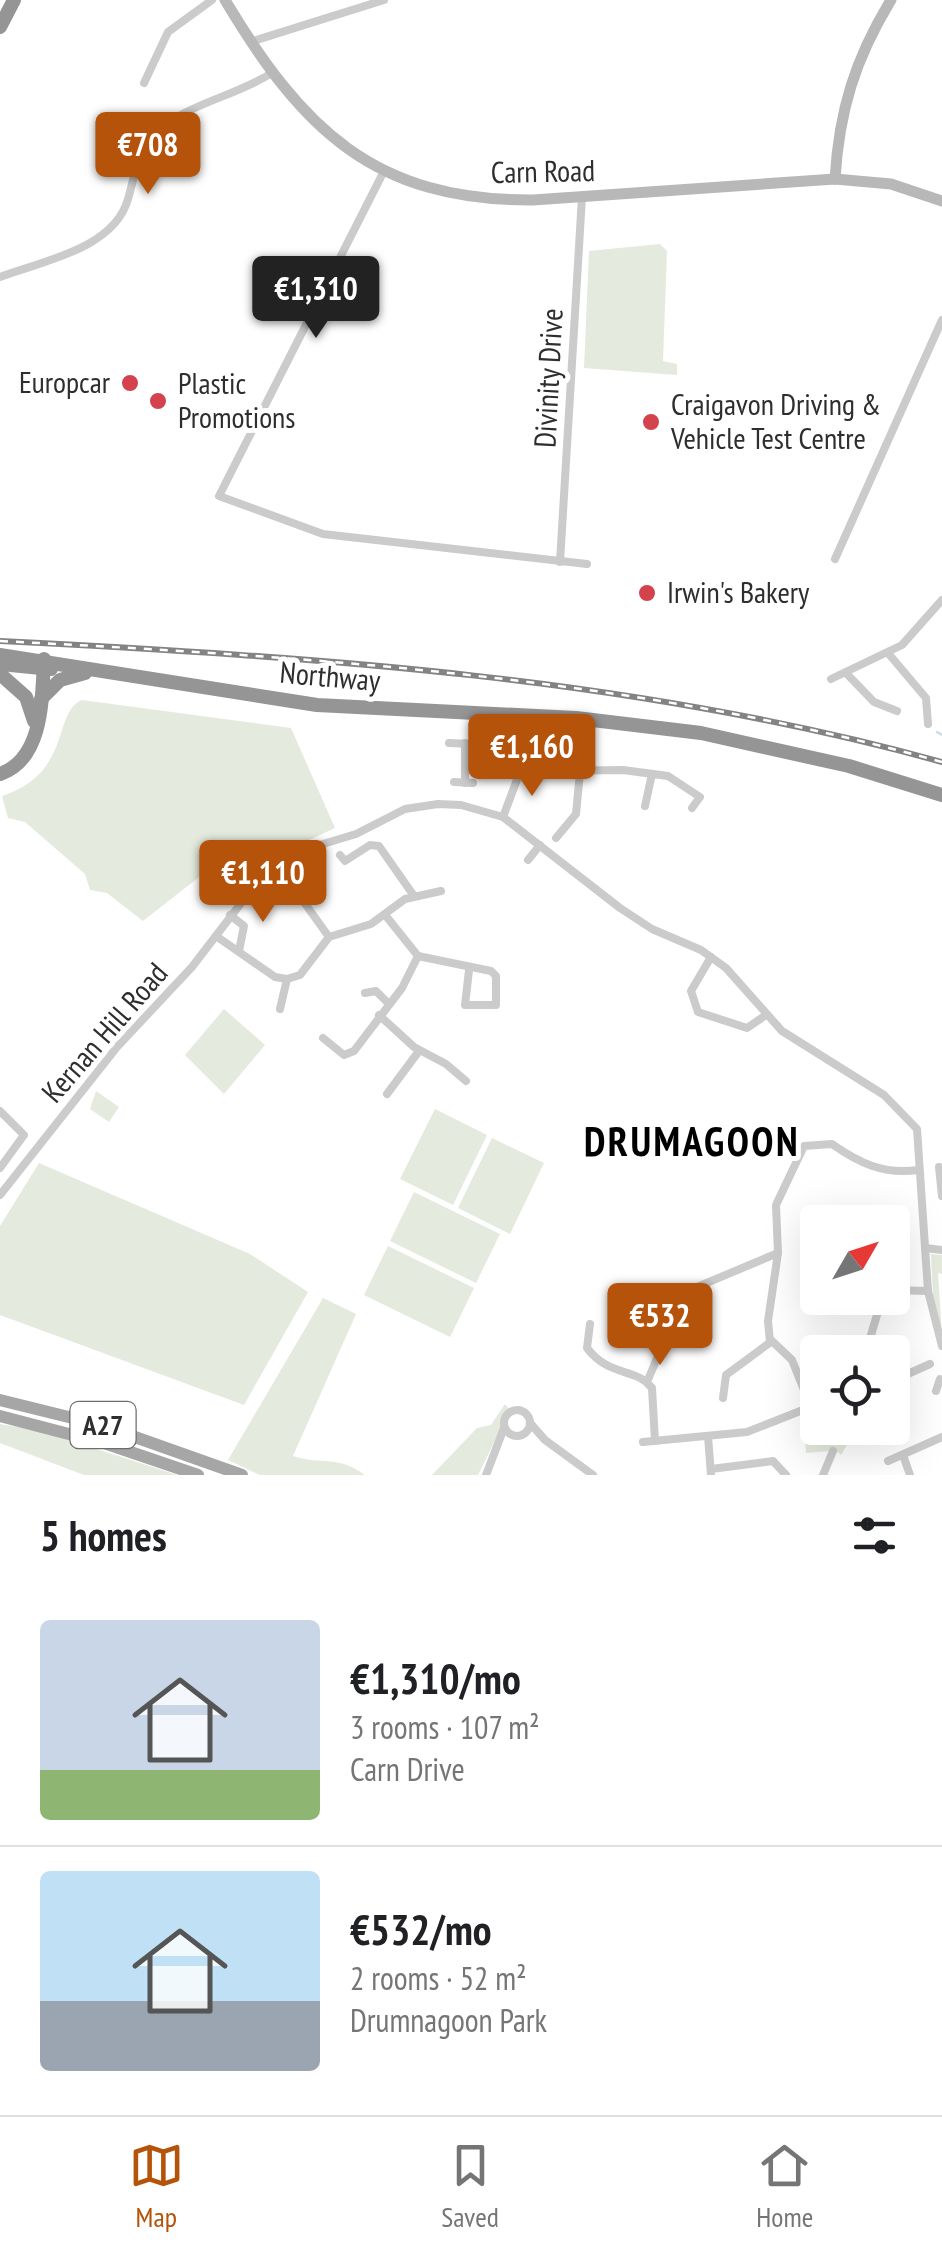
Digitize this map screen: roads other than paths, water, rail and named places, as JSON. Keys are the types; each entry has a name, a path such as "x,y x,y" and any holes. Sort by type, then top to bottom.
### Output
{"highway":[{"path":"0,27 14,0"},
{"name":"Northway","path":"0,660 317,705 576,718 670,728 798,753 942,795"},
{"path":"0,774 18,764 36,732 44,664"},
{"path":"41,699 60,680 91,672"},
{"path":"0,674 26,697 36,732"}],"main road":[{"name":"Carn Road","path":"225,0 270,74 318,127 384,170 427,188 467,197 515,200 834,180 891,184 942,201"},
{"path":"834,180 851,76 891,0"},
{"name":"A27","path":"0,1400 101,1424 242,1475"},
{"name":"A27","path":"0,1416 107,1444 198,1475"}],"street":[{"path":"144,82 168,32 212,0"},
{"path":"250,42 384,0"},
{"path":"0,277 100,236 123,212 141,153 154,135 178,118 270,74"},
{"path":"384,170 218,496 323,534 587,564"},
{"name":"Divinity Drive","path":"560,562 582,197"},
{"path":"835,559 942,320"},
{"path":"831,679 888,653 920,630 942,600"},
{"path":"888,653 926,698 928,724"},
{"path":"846,673 874,702 897,711"},
{"path":"449,743 515,746 547,771 668,776 700,797 692,808"},
{"path":"454,782 469,783 465,743"},
{"path":"502,817 522,770 532,759"},
{"path":"571,838 559,834 576,814 580,772"},
{"path":"644,806 652,774"},
{"name":"Kernan Hill Road","path":"0,1195 118,1047 230,915 278,866 406,809 461,805 502,817 631,915 711,956 766,1015 806,1050 898,1106 918,1128 928,1291 942,1346"},
{"path":"340,855 346,861 370,844 379,846 414,896"},
{"path":"528,860 540,845"},
{"path":"278,866 330,937"},
{"path":"216,936 275,977 287,980 300,975 330,937 386,916 414,896 441,891"},
{"path":"230,915 244,926 239,951"},
{"path":"386,916 418,956 496,976 496,1005 465,1005 468,970"},
{"path":"323,1037 346,1055 402,988 418,956"},
{"path":"711,956 692,991 698,1012 747,1028 766,1015"},
{"path":"280,1001 287,980"},
{"path":"365,994 376,991 388,1003"},
{"path":"379,1015 419,1050 446,1064 466,1081"},
{"path":"392,1091 419,1050"},
{"path":"0,1112 24,1135 1,1166"},
{"path":"800,1378 792,1360 770,1342 768,1321 778,1253 776,1205 804,1146 832,1144 855,1161 879,1170 919,1175"},
{"path":"937,1167 942,1196"},
{"path":"925,1248 942,1250"},
{"path":"655,1441 648,1382 684,1292 778,1253"},
{"path":"910,1290 928,1291"},
{"path":"590,1324 588,1348 595,1359 607,1369 648,1382"},
{"path":"723,1398 726,1375 770,1342"},
{"path":"910,1373 930,1364"},
{"path":"936,1390 938,1379"},
{"path":"486,1475 505,1418 516,1410 524,1412 529,1427 587,1474"},
{"path":"643,1442 771,1425 800,1412"},
{"path":"505,1426 514,1435"},
{"path":"498,1448 529,1427"},
{"path":"708,1436 711,1472 774,1461 786,1475"},
{"path":"888,1461 942,1437"},
{"path":"823,1475 834,1451"},
{"path":"903,1455 910,1475"}],"waterway":[{"path":"937,732 942,735"}],"railway":[{"path":"0,641 356,664 592,691 710,709 942,762"}],"place":[{"name":"Europcar","path":"130,383"},
{"name":"Plastic Promotions","path":"158,401"},
{"name":"Craigavon Driving & Vehicle Test Centre","path":"651,422"},
{"name":"Irwin's Bakery","path":"647,593"}],"district":[{"name":"DRUMAGOON","path":"692,1142"}]}
